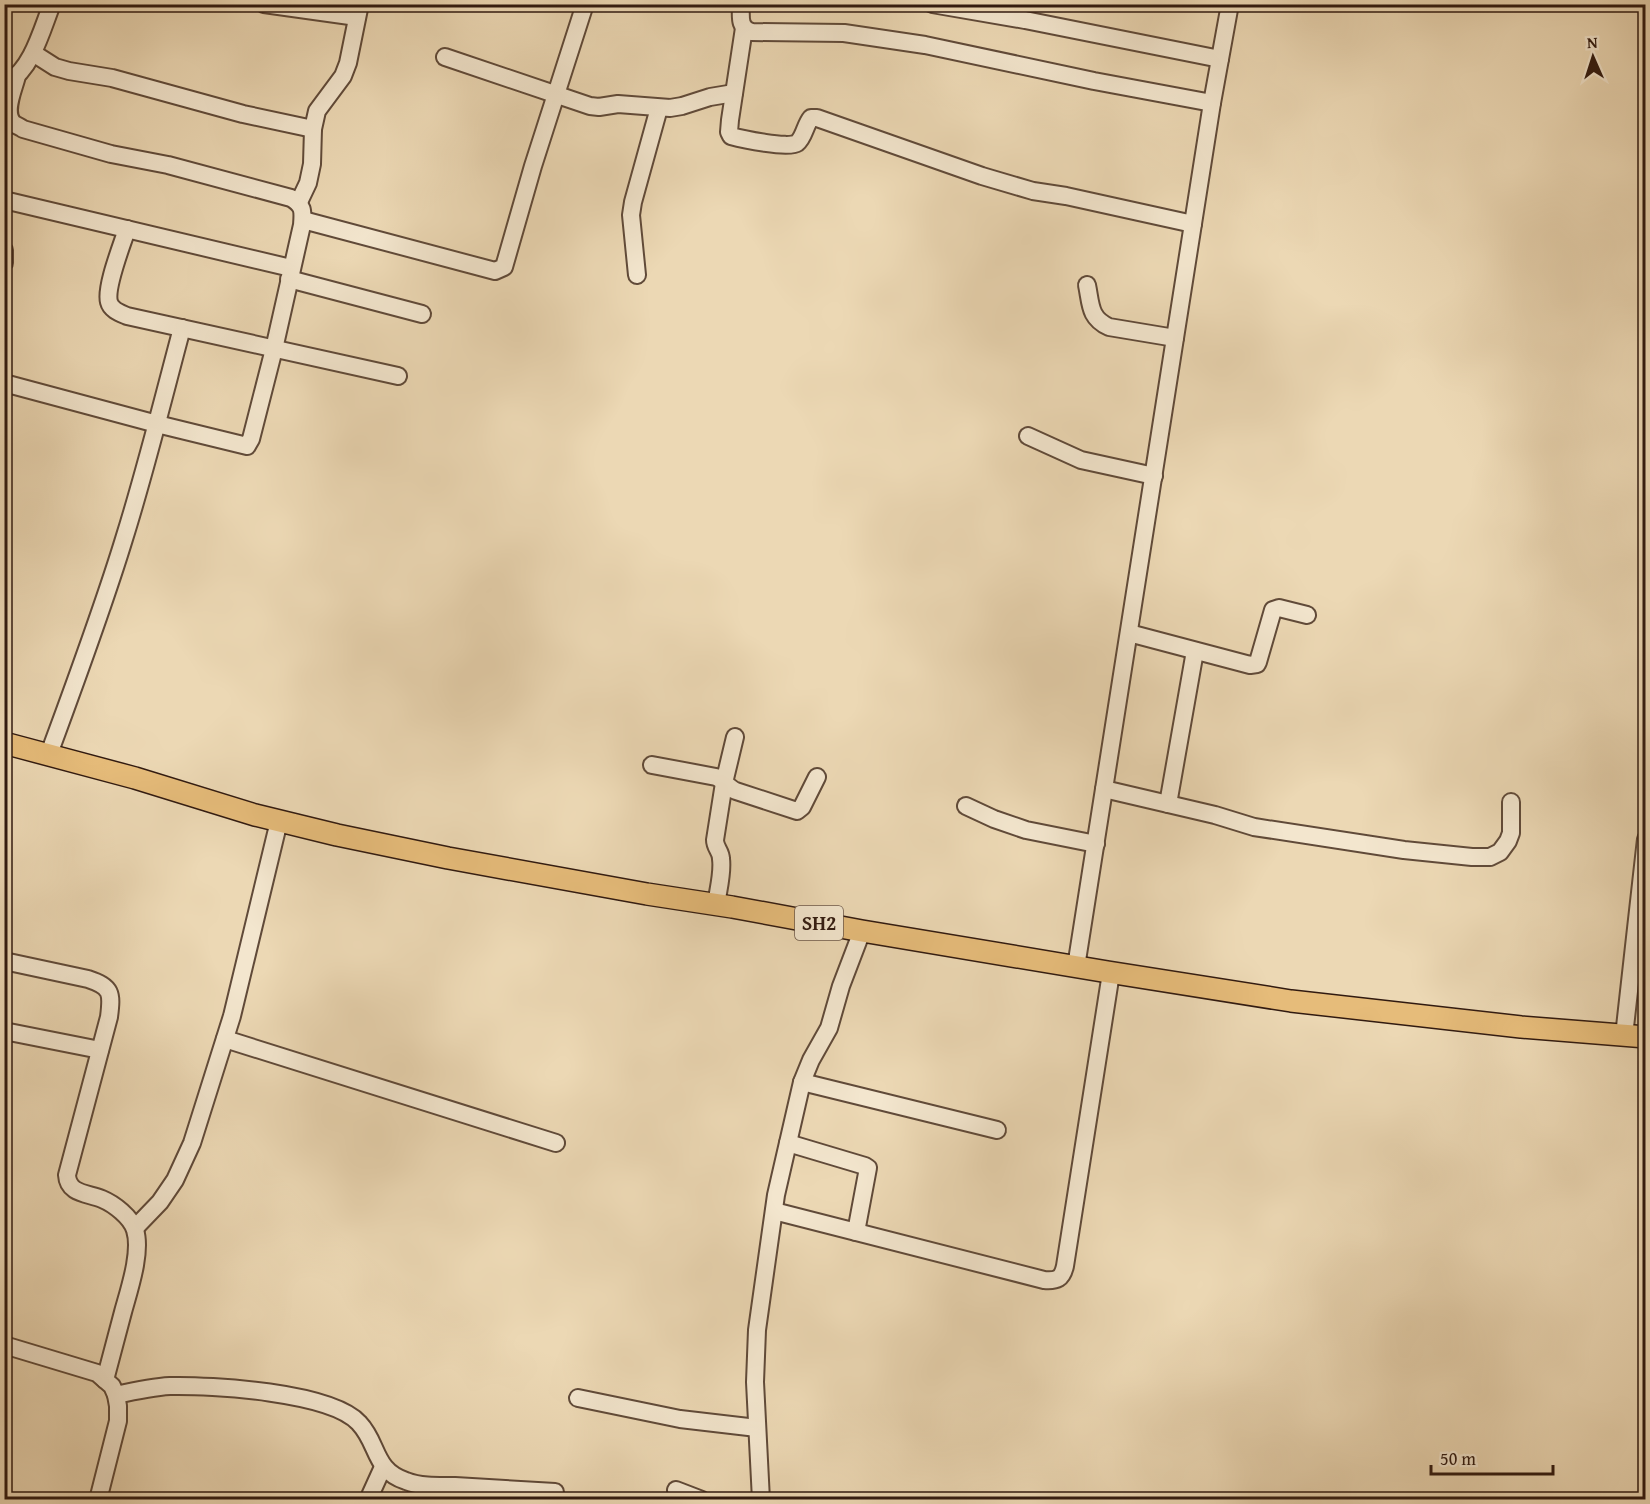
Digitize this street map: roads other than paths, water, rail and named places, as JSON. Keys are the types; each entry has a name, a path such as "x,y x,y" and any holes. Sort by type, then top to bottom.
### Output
{"main road":[{"name":"SH2","path":"4,743 279,821 337,835 448,858 647,894 1111,973 1291,1001 1510,1026 1646,1037"}],"street":[{"path":"4,383 247,446 251,439 274,349 303,220 299,202 291,198 168,165 111,154 23,129 14,124 8,112 11,80 33,53 52,4"},
{"path":"264,4 358,11 348,63 343,76 317,111 313,129 312,164 308,183 299,202"},
{"path":"303,220 495,271 504,267 585,4"},
{"path":"741,4 741,23 744,28 752,32 844,33 925,45 1094,81 1212,102"},
{"path":"932,4 1026,20 1220,59"},
{"path":"1076,966 1220,59 1225,6"},
{"path":"744,28 729,132 731,136 758,142 794,145 799,142 811,118 817,118 982,176 1033,191 1193,224"},
{"path":"33,53 54,67 112,78 243,114 313,129"},
{"path":"445,57 590,106 618,104 659,108 682,106 734,93"},
{"path":"637,275 631,216 659,108"},
{"path":"4,200 127,229 290,274 422,314"},
{"path":"127,229 109,288 109,303 114,310 127,316 398,376"},
{"path":"4,250 4,263"},
{"path":"1087,285 1094,318 1101,323 1109,327 1175,338"},
{"path":"49,754 128,528 182,328"},
{"path":"1028,435 1081,460 1154,476"},
{"path":"1129,633 1245,664 1257,664 1273,610 1279,608 1307,615"},
{"path":"1168,804 1195,651"},
{"path":"716,904 722,860 720,852 715,848 715,840 724,783 735,737"},
{"path":"652,765 716,777 736,791 797,811 802,807 817,777"},
{"path":"1104,789 1215,815 1254,827 1404,850 1472,857 1490,857 1500,852 1508,841 1511,832 1511,802"},
{"path":"966,806 1026,830 1096,844"},
{"path":"135,1228 160,1202 175,1180 192,1143 225,1039 279,821"},
{"path":"1624,1036 1646,839"},
{"path":"761,1500 755,1382 757,1330 774,1211 801,1082 829,1028 841,986 862,931"},
{"path":"4,961 88,979 107,988 110,997 110,1006 67,1175 72,1188 103,1199 128,1218 135,1228 137,1242 134,1272 105,1380"},
{"path":"774,1211 1044,1280 1060,1279 1064,1273 1111,973"},
{"path":"4,1031 99,1050"},
{"path":"225,1039 556,1143"},
{"path":"801,1082 997,1130"},
{"path":"788,1143 867,1168 856,1232"},
{"path":"4,1346 97,1373 112,1386 118,1406 118,1421 98,1500"},
{"path":"116,1395 169,1386 278,1394 318,1403 346,1413 359,1422 368,1435 383,1467 394,1476 407,1482 555,1492"},
{"path":"578,1398 680,1419 757,1428"},
{"path":"368,1500 383,1467"},
{"path":"676,1491 702,1500"}]}
